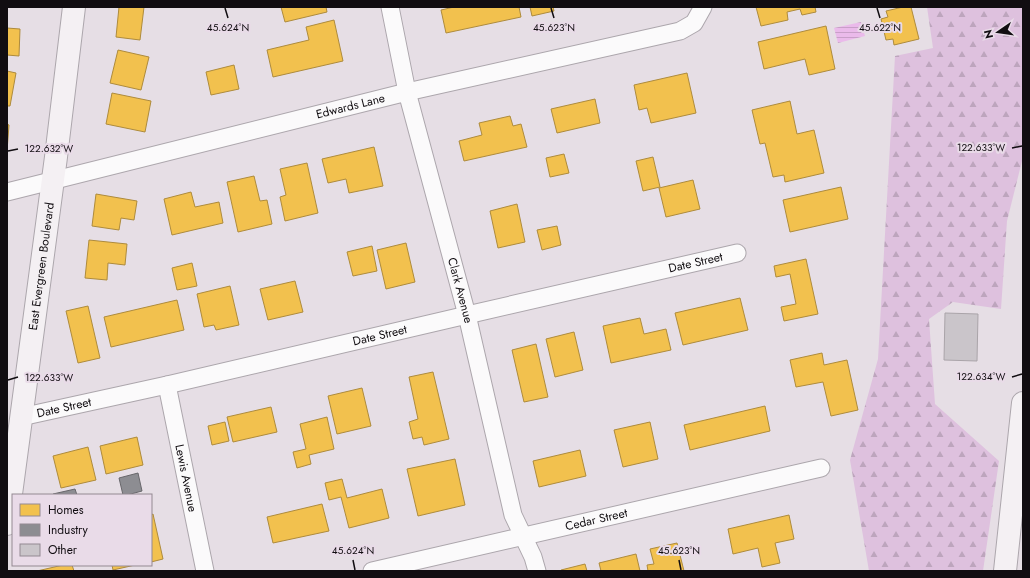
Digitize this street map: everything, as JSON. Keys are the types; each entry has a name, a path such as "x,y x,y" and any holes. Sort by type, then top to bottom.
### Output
{"street":[{"name":"East Evergreen Boulevard","path":"7,524 74,7"},
{"name":"Clark Avenue","path":"390,7 408,92 467,315 513,515 533,557 536,571"},
{"name":"Edwards Lane","path":"7,192 408,92 680,31 694,23 703,7"},
{"name":"Date Street","path":"21,417 167,385 737,253"},
{"name":"Lewis Avenue","path":"167,385 205,571"},
{"path":"1005,571 1023,403"},
{"name":"Cedar Street","path":"372,571 821,468"}],"green space":[{"path":"927,7 1023,7 1023,157 1007,221 1001,309 953,302 929,319 935,404 999,461 983,571 869,571 850,460 878,359 895,56 933,48"}],"shaded area":[{"path":"861,22 865,36 838,43 834,28"}],"building: Homes":[{"path":"119,7 144,7 140,40 116,37"},
{"path":"281,7 326,7 327,12 285,22"},
{"path":"454,7 519,7 521,17 446,33 441,10"},
{"path":"530,7 553,7 554,11 532,16"},
{"path":"756,7 815,7 816,12 802,15 800,9 787,12 788,20 761,26"},
{"path":"903,7 911,7 919,39 894,45 893,39 886,40 881,19 888,17 886,11"},
{"path":"334,20 343,61 273,77 267,50 309,40 306,27"},
{"path":"826,26 835,69 809,75 805,59 764,69 758,42"},
{"path":"7,28 20,29 19,56 7,55"},
{"path":"118,50 149,57 141,90 110,83"},
{"path":"234,65 239,89 211,95 206,72"},
{"path":"7,71 16,73 10,106 7,106"},
{"path":"687,73 696,113 651,123 647,108 639,110 634,85"},
{"path":"112,93 151,101 145,132 106,124"},
{"path":"595,99 600,123 557,133 551,109"},
{"path":"790,101 797,134 814,130 824,173 785,182 784,175 773,177 765,143 760,144 752,110"},
{"path":"510,116 513,126 521,124 527,147 464,161 459,141 482,135 479,123"},
{"path":"7,124 9,125 7,151"},
{"path":"374,147 383,186 349,193 346,179 328,183 322,159"},
{"path":"564,154 569,173 550,177 546,158"},
{"path":"653,157 660,187 643,191 636,161"},
{"path":"307,163 318,213 285,221 280,197 286,195 280,169"},
{"path":"254,176 260,201 267,200 272,224 238,232 227,182"},
{"path":"693,180 700,209 666,217 659,188"},
{"path":"841,187 848,219 790,232 783,200"},
{"path":"191,192 195,207 219,202 223,223 172,235 164,199"},
{"path":"96,194 137,201 134,220 121,218 119,230 92,226"},
{"path":"517,204 525,242 498,248 490,211"},
{"path":"557,226 561,245 542,250 537,230"},
{"path":"89,240 127,244 125,265 108,263 107,280 85,278"},
{"path":"406,243 415,282 386,289 377,250"},
{"path":"372,246 377,271 353,276 347,252"},
{"path":"806,259 818,314 784,321 781,307 796,304 790,274 776,277 774,266"},
{"path":"192,263 197,286 177,290 172,268"},
{"path":"295,281 303,312 268,320 260,289"},
{"path":"230,286 239,325 216,330 214,325 204,327 197,294"},
{"path":"740,298 748,330 683,345 675,313"},
{"path":"177,300 184,330 111,347 104,317"},
{"path":"88,306 100,358 78,363 66,311"},
{"path":"640,318 644,334 666,329 671,350 611,363 603,326"},
{"path":"574,332 583,370 555,377 546,339"},
{"path":"536,344 548,397 524,402 512,350"},
{"path":"822,353 824,365 847,360 858,410 831,416 823,382 796,387 790,360"},
{"path":"433,372 449,439 424,445 422,437 413,439 409,422 418,419 409,377"},
{"path":"362,388 371,426 337,434 328,396"},
{"path":"765,406 770,431 690,450 684,425"},
{"path":"271,407 277,432 233,442 227,417"},
{"path":"327,417 334,449 309,455 311,464 297,468 293,452 306,449 300,424"},
{"path":"225,422 229,441 212,445 208,426"},
{"path":"650,422 658,459 623,467 614,430"},
{"path":"137,437 143,465 106,474 100,446"},
{"path":"88,447 96,480 61,488 53,456"},
{"path":"580,450 586,476 539,487 533,461"},
{"path":"455,459 465,505 418,516 407,469"},
{"path":"342,479 347,498 382,489 389,518 349,528 341,497 329,500 325,483"},
{"path":"322,504 329,531 273,543 267,517"},
{"path":"152,514 163,559 152,562"},
{"path":"789,515 794,539 775,543 780,563 762,567 758,548 733,554 728,529"},
{"path":"677,543 684,571 648,571 647,565 654,564 650,549"},
{"path":"636,554 640,571 601,571 599,563"},
{"path":"585,564 587,571 561,571 561,570"},
{"path":"59,566 72,566 74,571 37,571"},
{"path":"112,566 131,566 113,570"}],"building: Industry":[{"path":"138,473 142,491 131,494 123,494 119,478"},
{"path":"75,489 77,494 53,494"}],"building: Other":[{"path":"945,313 978,314 977,361 944,360"}]}
